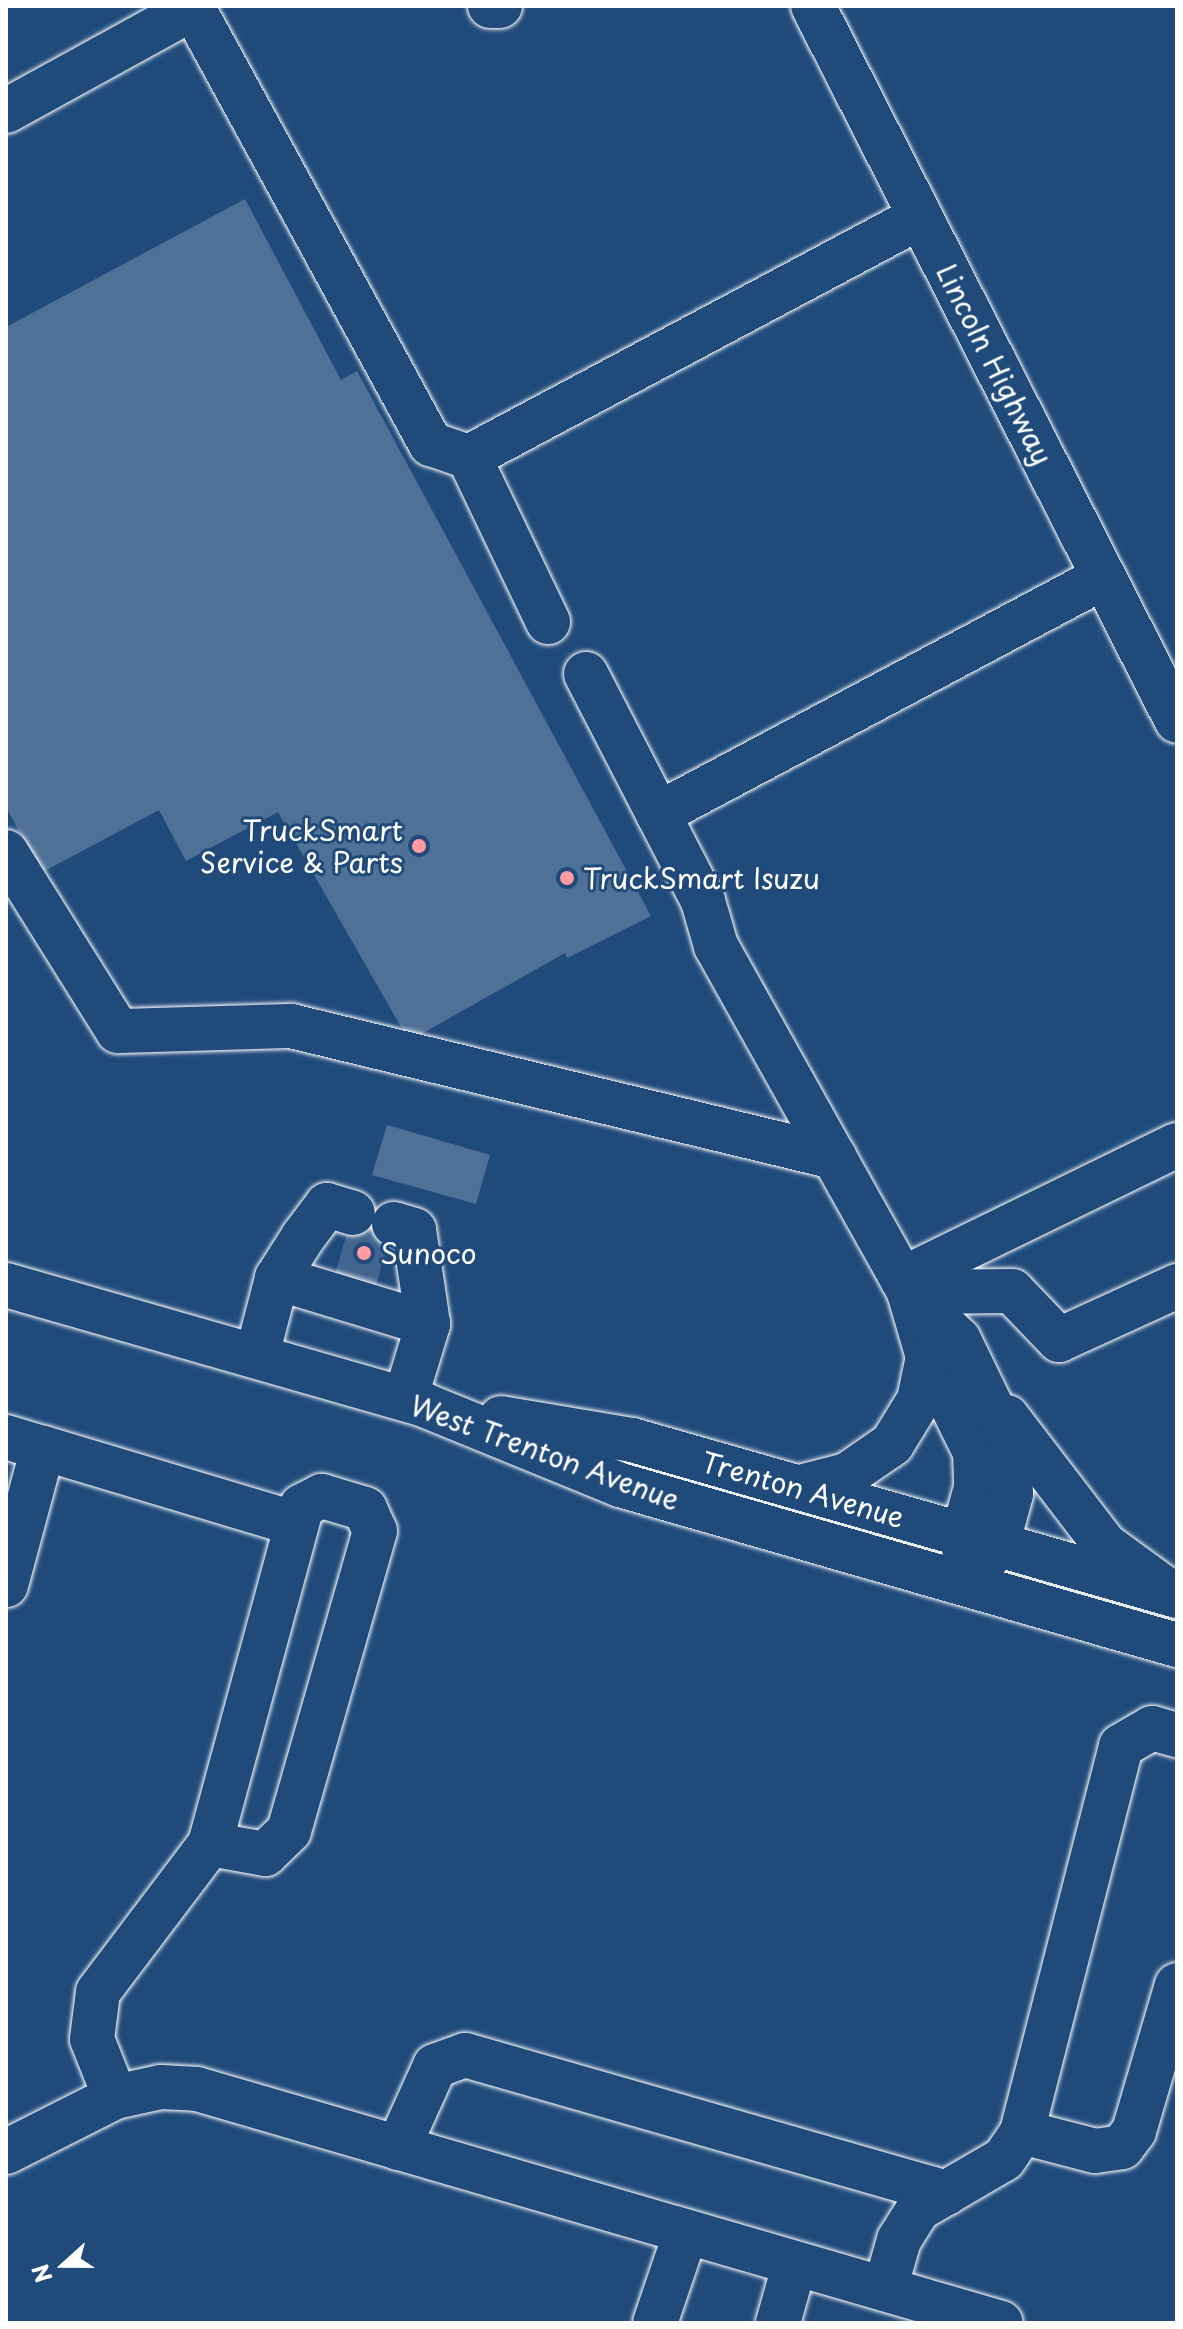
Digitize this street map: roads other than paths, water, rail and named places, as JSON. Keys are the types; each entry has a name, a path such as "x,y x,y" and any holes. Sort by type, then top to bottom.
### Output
{"main road":[{"path":"490,6 500,6"},
{"name":"Lincoln Highway","path":"813,6 1177,721"},
{"path":"6,111 193,8 431,444 469,457 548,622"},
{"path":"469,457 920,217"},
{"path":"658,814 1104,577"},
{"path":"586,674 703,901 716,946 905,1286 928,1357 975,1452 980,1540"},
{"path":"6,852 118,1031 291,1026 834,1157"},
{"path":"905,1286 1177,1145"},
{"path":"257,1355 277,1278 333,1232"},
{"path":"399,1249 428,1324 415,1402"},
{"path":"277,1278 428,1324"},
{"name":"West Trenton Avenue","path":"6,1285 415,1402 620,1485 1177,1645"},
{"path":"905,1286 1012,1291 1059,1340 1177,1286"},
{"path":"905,1286 959,1340 1001,1420 1013,1469 980,1540 967,1585"},
{"path":"800,1487 847,1475 892,1444 919,1400 928,1357"},
{"path":"980,1380 1105,1545 1177,1596"},
{"name":"Trenton Avenue","path":"415,1402 632,1440 1177,1596"},
{"path":"6,1585 25,1443 296,1524"},
{"path":"115,2097 92,2039 98,1992 210,1844 302,1506 322,1496 365,1509 375,1531 289,1831 265,1854 210,1844"},
{"path":"885,2289 907,2225 918,2209 1004,2159 1022,2132 1121,1746 1152,1728 1177,1735"},
{"path":"1022,2132 1095,2151 1122,2147 1134,2131 1177,1985"},
{"path":"398,2148 435,2066 465,2055 947,2193"},
{"path":"6,2152 115,2097 161,2087 197,2089 1001,2323"},
{"path":"655,2323 686,2232"},
{"path":"778,2323 795,2263"}],"tunnel":[{"path":"343,1247 384,1258"}],"place":[{"name":"TruckSmart Service & Parts","path":"419,846"},
{"name":"TruckSmart Isuzu","path":"567,878"},
{"name":"Sunoco","path":"364,1253"}]}
